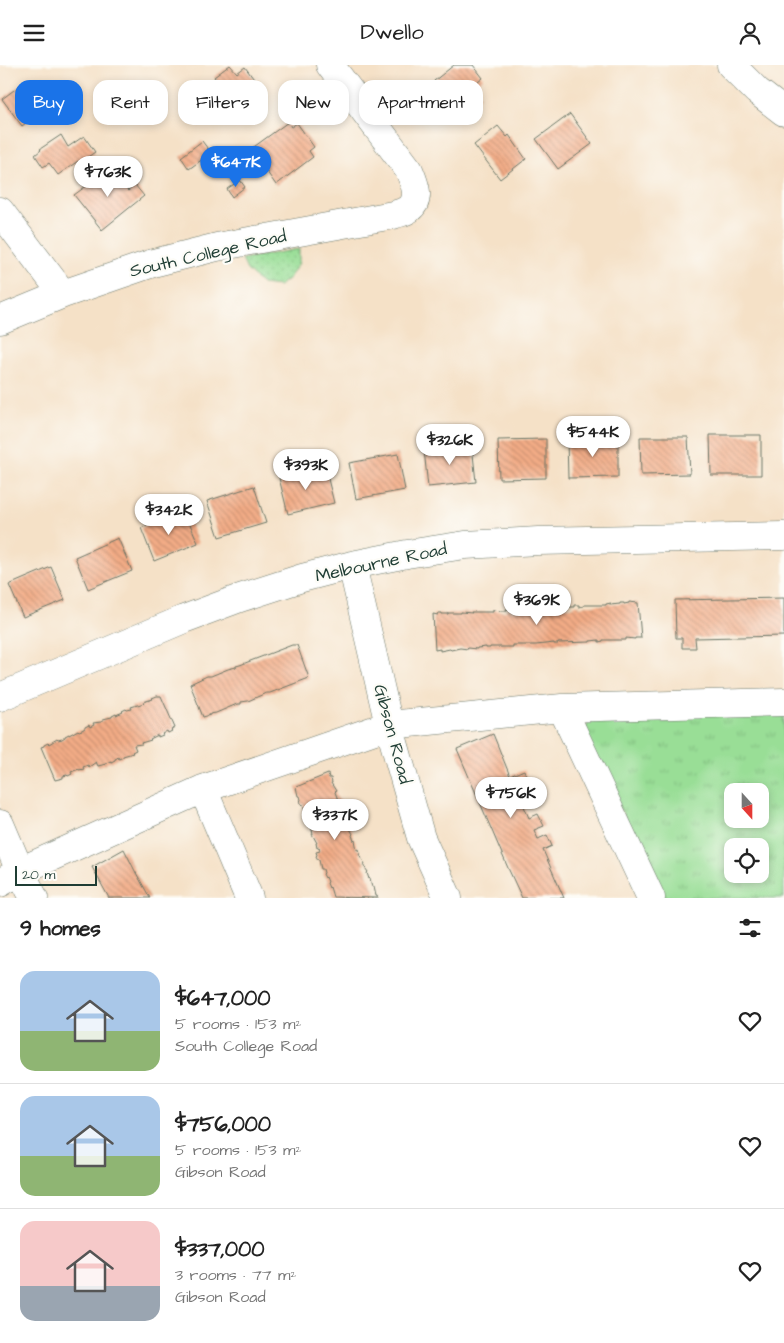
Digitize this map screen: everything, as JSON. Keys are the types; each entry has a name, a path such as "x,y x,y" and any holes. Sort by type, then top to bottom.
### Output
{"street":[{"name":"South College Road","path":"0,320 63,294 162,260 217,247 394,215 409,209 416,199 415,185 409,170 330,65"},
{"path":"731,65 757,91 784,112"},
{"path":"0,211 63,294"},
{"name":"Melbourne Road","path":"0,697 184,619 240,598 302,578 352,565 465,545 538,541 784,535"},
{"name":"Gibson Road","path":"352,565 388,725 421,838 448,898"},
{"path":"10,877 203,789 388,725 562,708 784,702"},
{"path":"562,708 651,898"},
{"path":"203,789 249,898"},
{"path":"0,824 10,877 34,898"}],"green space":[{"path":"299,249 299,263 289,278 279,286 262,284 247,270 242,259"},
{"path":"784,712 784,898 664,898 583,733 591,717"}],"building":[{"path":"230,65 237,73 245,67 255,80 216,80 214,77"},
{"path":"454,65 473,65 483,78 480,80 435,80"},
{"path":"15,89 15,117 2,99"},
{"path":"570,114 592,144 558,169 536,139"},
{"path":"284,125 290,125 291,127 298,125 314,147 309,151 313,157 276,185 251,149"},
{"path":"498,126 507,137 509,135 526,159 500,179 474,145"},
{"path":"61,135 68,147 84,136 95,152 58,175 49,163 43,167 35,155 40,149"},
{"path":"202,141 211,153 189,169 181,157"},
{"path":"111,168 128,191 135,185 144,196 102,230 74,195"},
{"path":"240,180 245,187 232,197 227,189"},
{"path":"710,435 761,435 761,475 711,475"},
{"path":"640,437 688,437 690,474 641,475"},
{"path":"546,439 546,478 499,479 498,440"},
{"path":"618,439 618,477 568,478 567,440"},
{"path":"472,445 476,482 428,487 424,450"},
{"path":"398,454 405,490 356,499 349,463"},
{"path":"325,467 334,503 288,514 279,478"},
{"path":"254,486 266,523 219,537 207,501"},
{"path":"184,510 198,543 154,561 141,528"},
{"path":"118,538 132,571 88,589 75,557"},
{"path":"51,567 65,600 23,617 9,585"},
{"path":"784,598 784,636 695,638 696,648 682,648 682,638 676,638 675,600"},
{"path":"629,602 638,603 641,638 603,640 599,642 599,640 558,644 513,645 513,647 435,650 433,614 493,612 493,610 507,611 506,609 511,609 511,611 517,609 529,610 529,608 561,608 561,606 574,607 574,605 579,605 579,607"},
{"path":"292,645 297,645 309,678 203,717 190,684"},
{"path":"161,696 175,728 172,731 168,733 167,731 163,735 158,737 158,735 142,744 134,745 136,750 133,753 119,759 118,757 111,762 98,766 96,762 89,767 88,765 83,767 84,769 71,772 72,774 68,776 55,780 41,747 78,730 82,730 89,725 90,727 94,725 93,723 101,722 103,719 112,717 126,709 132,709 131,707"},
{"path":"493,734 510,776 524,770 532,791 520,797 529,818 538,814 544,826 534,830 538,839 547,835 552,846 543,850 564,898 522,898 508,868 457,749"},
{"path":"328,774 338,800 341,803 339,804 345,813 343,814 346,821 348,820 357,850 359,849 359,854 365,864 363,865 368,872 372,887 374,887 378,898 333,897 326,877 323,874 323,869 321,869 316,856 316,852 320,851 319,847 317,848 317,843 312,834 311,826 309,826 309,821 296,787"},
{"path":"124,849 150,898 109,898 92,867"}]}
